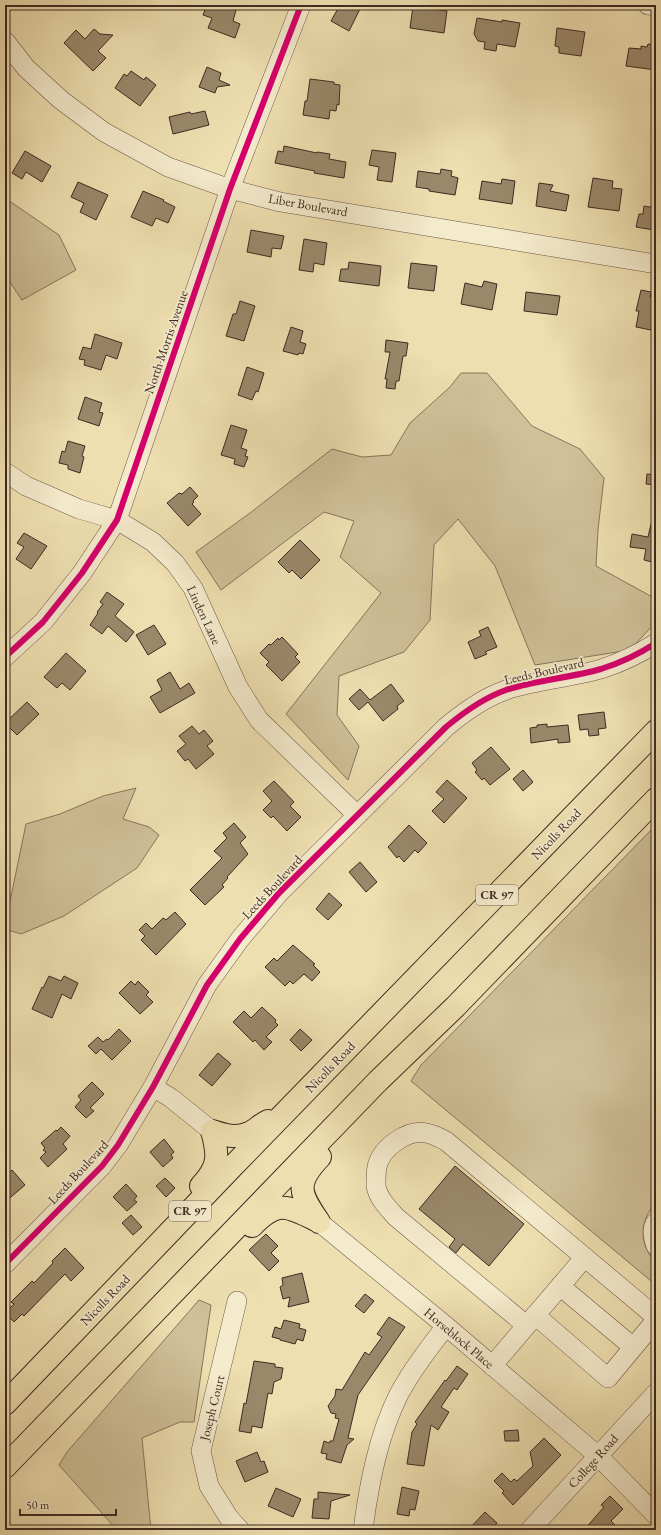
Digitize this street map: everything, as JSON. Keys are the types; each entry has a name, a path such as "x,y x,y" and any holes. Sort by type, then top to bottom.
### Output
{"highway":[{"name":"Nicolls Road","path":"5,1404 656,731"},
{"path":"5,1467 378,1081 455,1008 656,799"},
{"path":"319,1222 304,1196 302,1183 308,1170 385,1089 455,1008"},
{"path":"99,1307 136,1254 213,1172 217,1160 217,1152 212,1131 229,1136 243,1135 249,1133 266,1122 283,1116"},
{"path":"178,1288 235,1245 264,1214 269,1211 289,1208 319,1222"},
{"path":"5,1482 13,1474 50,1421"}],"street":[{"name":"North Morris Avenue","path":"5,657 43,622 82,573 117,520 230,189 301,5"},
{"path":"648,5 656,6"},
{"name":"Liber Boulevard","path":"5,41 26,68 61,100 104,132 168,167 230,189 280,202 656,264"},
{"name":"Linden Lane","path":"5,472 26,486 79,509 117,520 153,542 175,563 193,588 238,687 259,720 357,815"},
{"name":"Leeds Boulevard","path":"5,1264 102,1166 118,1145 153,1087 207,984 255,920 446,726 477,704 505,690 600,669 616,664 656,643"},
{"path":"153,1087 170,1098 212,1131"},
{"path":"656,1317 446,1141 426,1133 411,1133 396,1140 384,1152 377,1166 376,1187 382,1202 396,1217 608,1378 656,1320"},
{"name":"Horseblock Place","path":"319,1222 446,1326 597,1455 656,1516"},
{"path":"656,1222 652,1232 656,1246"},
{"path":"492,1366 585,1257"},
{"path":"560,1286 633,1347"},
{"name":"Joseph Court","path":"237,1301 201,1452 209,1486 229,1518 240,1530"},
{"path":"363,1530 376,1457 390,1413 399,1394 446,1326"},
{"name":"College Road","path":"530,1530 597,1455 656,1393"}],"shaded area":[{"path":"5,198 59,235 76,270 22,300 5,275"},
{"path":"461,373 487,373 532,426 580,449 604,478 598,530 596,566 656,599 656,622 630,650 535,665 495,566 458,519 434,545 430,620 404,652 339,676 337,715 359,746 348,780 286,714 381,593 340,557 354,521 324,512 221,590 196,552 250,513 332,449 362,457 391,455 410,423 450,387"},
{"path":"136,788 123,819 149,827 159,835 137,868 64,916 21,934 5,929 5,918 7,916 26,824 60,814 103,796"},
{"path":"656,825 656,1203 645,1220 643,1232 645,1246 657,1265 656,1285 411,1081 421,1065"},
{"path":"199,1300 211,1305 194,1422 180,1422 142,1438 151,1530 117,1530 59,1465 67,1452"}],"building":[{"path":"207,5 221,5 236,10 233,21 240,24 235,38 208,28 212,18 203,15"},
{"path":"340,5 362,5 349,31 331,21"},
{"path":"413,6 447,11 444,33 410,28"},
{"path":"477,18 520,23 515,47 497,44 496,51 484,49 485,42 478,41 474,34"},
{"path":"557,28 585,32 581,56 559,53 559,47 555,46"},
{"path":"94,29 100,34 113,35 98,51 106,58 93,71 64,43 76,30 85,39"},
{"path":"648,44 656,45 656,70 626,66 629,48 641,49 641,46 647,47"},
{"path":"207,67 221,73 219,80 230,85 217,87 215,93 199,87"},
{"path":"131,71 144,80 146,77 156,85 140,106 115,88 124,74 127,76"},
{"path":"310,79 334,82 334,84 340,85 339,105 337,104 336,111 330,110 329,119 303,115 305,101 307,101"},
{"path":"205,111 209,125 173,134 169,117 190,112 191,114"},
{"path":"284,146 317,153 330,154 329,159 346,162 344,178 314,173 315,171 275,163 278,151 283,152"},
{"path":"372,150 396,153 392,182 377,180 379,167 369,165"},
{"path":"25,151 51,166 42,182 26,172 22,179 12,173"},
{"path":"441,169 452,171 451,176 458,178 455,195 429,191 429,189 416,187 418,171 440,174"},
{"path":"593,178 613,181 612,188 622,189 619,211 588,207"},
{"path":"502,179 515,181 512,204 479,199 482,181 501,184"},
{"path":"78,182 108,195 96,220 80,212 84,203 71,197"},
{"path":"539,183 553,185 550,191 569,195 566,211 536,206"},
{"path":"143,191 164,200 163,201 175,207 168,223 156,218 152,226 131,217"},
{"path":"644,206 656,208 656,227 654,227 654,230 636,227 639,214 643,214"},
{"path":"251,230 284,236 281,249 272,248 271,257 247,252"},
{"path":"304,239 327,243 324,265 314,263 313,272 299,270"},
{"path":"349,262 381,266 379,286 339,281 341,269 348,269"},
{"path":"411,263 437,266 434,291 408,288"},
{"path":"484,281 497,284 492,310 461,304 465,283 482,287"},
{"path":"641,290 651,292 650,297 656,298 656,331 636,327 639,311 636,311"},
{"path":"526,292 560,296 557,315 524,311"},
{"path":"240,301 255,306 244,341 226,336 233,314 236,314"},
{"path":"291,327 303,331 300,342 306,344 303,354 299,353 298,355 283,351"},
{"path":"95,334 122,343 117,359 106,355 101,370 84,365 85,360 79,359 83,347 91,349"},
{"path":"386,340 408,343 406,356 403,356 399,381 396,381 395,389 386,388 387,379 385,379 390,352 385,352"},
{"path":"247,367 264,373 258,392 256,391 252,400 238,395"},
{"path":"85,397 102,403 99,412 103,413 99,426 78,419"},
{"path":"231,425 247,430 241,448 247,450 245,456 248,457 244,467 234,464 235,459 221,455"},
{"path":"68,441 85,446 80,473 68,469 68,465 59,463 62,451 65,452"},
{"path":"647,474 656,475 656,485 646,484"},
{"path":"190,487 198,496 192,504 201,514 188,526 167,503 179,493 182,494"},
{"path":"651,524 656,524 656,563 644,560 646,549 630,547 632,534 648,537"},
{"path":"24,533 47,546 31,569 16,559 24,547 17,543"},
{"path":"300,540 320,560 301,579 292,570 289,573 278,562"},
{"path":"107,592 124,604 115,616 134,632 126,642 108,626 102,634 90,625 103,604 100,602"},
{"path":"154,625 166,644 148,655 136,635"},
{"path":"488,627 497,647 485,652 487,654 475,659 468,642 481,636 479,631"},
{"path":"282,637 298,654 295,657 300,662 282,681 266,665 269,662 260,653 269,644 271,645 278,638 279,640"},
{"path":"66,653 86,671 70,690 62,683 57,688 44,677"},
{"path":"170,672 180,689 189,683 195,693 160,713 150,697 162,690 157,680"},
{"path":"391,684 404,701 397,706 398,709 383,721 368,702 359,710 349,699 360,689 370,700"},
{"path":"27,702 39,714 17,735 5,723"},
{"path":"604,712 606,728 598,729 599,735 589,736 588,729 580,730 578,715"},
{"path":"547,724 547,727 568,725 570,742 558,743 558,739 531,743 530,728 537,727 537,725"},
{"path":"192,726 199,734 204,730 213,741 207,746 214,754 196,769 188,759 185,761 177,751 186,744 179,736"},
{"path":"491,747 510,769 490,785 484,778 482,780 475,772 477,770 472,763"},
{"path":"523,770 533,782 523,791 513,779"},
{"path":"447,780 467,798 444,823 432,811 444,799 436,792"},
{"path":"274,781 294,802 290,806 301,817 287,831 273,816 271,818 263,810 272,801 263,791"},
{"path":"234,823 246,837 240,843 248,854 227,877 228,878 222,885 224,887 205,905 190,890 222,858 214,851 227,838 223,833"},
{"path":"409,825 427,843 418,853 415,850 404,862 399,856 397,858 388,847"},
{"path":"360,862 377,882 366,892 349,872"},
{"path":"329,893 342,905 328,920 316,909"},
{"path":"175,912 186,924 156,955 141,940 145,936 139,930 146,923 152,929 163,918 166,920"},
{"path":"293,945 315,964 313,965 320,972 312,981 304,974 293,984 290,981 285,986 265,967 274,958 277,961"},
{"path":"49,976 61,981 64,976 78,983 71,999 62,994 52,1018 32,1009"},
{"path":"131,981 135,985 138,981 149,992 146,995 153,1002 140,1014 119,993"},
{"path":"262,1007 276,1020 275,1022 278,1025 266,1037 272,1042 264,1050 255,1040 253,1042 233,1022 244,1011 251,1018"},
{"path":"119,1029 131,1041 112,1060 101,1049 96,1054 88,1046 98,1037 103,1042 107,1039 108,1040"},
{"path":"300,1029 312,1040 301,1051 290,1040"},
{"path":"218,1053 231,1064 212,1086 199,1075"},
{"path":"92,1082 104,1094 90,1108 94,1111 86,1118 75,1107 81,1100 78,1096"},
{"path":"61,1127 70,1136 63,1144 67,1149 48,1167 40,1158 46,1152 43,1150 45,1148 41,1143"},
{"path":"164,1139 174,1152 171,1155 173,1158 163,1167 150,1152"},
{"path":"455,1166 524,1224 489,1266 463,1244 456,1253 449,1247 455,1239 419,1209"},
{"path":"12,1170 25,1185 5,1202 5,1176"},
{"path":"165,1178 175,1188 166,1197 156,1186"},
{"path":"126,1184 137,1196 134,1200 137,1202 127,1211 113,1197"},
{"path":"131,1215 142,1227 133,1235 122,1223"},
{"path":"266,1234 278,1246 271,1253 279,1261 269,1271 249,1250"},
{"path":"65,1248 84,1268 71,1281 65,1274 24,1316 22,1314 14,1322 5,1313 14,1304 11,1302 32,1281 34,1283"},
{"path":"302,1273 309,1302 288,1307 290,1297 283,1299 280,1287 283,1285 282,1278"},
{"path":"365,1294 374,1301 364,1313 355,1306"},
{"path":"389,1317 405,1327 358,1395 348,1438 354,1439 347,1445 341,1463 326,1459 327,1454 321,1453 324,1441 329,1443 330,1441 333,1441 339,1419 335,1418 336,1414 331,1413 328,1406 335,1396 336,1389 342,1390 365,1352 369,1355 382,1337 377,1334"},
{"path":"284,1320 300,1324 299,1328 306,1330 303,1341 297,1339 295,1344 272,1337 275,1327 281,1329"},
{"path":"254,1361 275,1364 275,1367 283,1368 281,1379 274,1382 272,1394 268,1393 262,1428 252,1426 251,1433 239,1431"},
{"path":"457,1366 468,1374 457,1390 454,1388 441,1407 449,1412 438,1430 431,1425 424,1466 407,1464 412,1432 417,1424 415,1422"},
{"path":"518,1430 519,1441 505,1441 504,1431"},
{"path":"544,1438 561,1455 513,1505 502,1493 504,1491 494,1481 502,1473 511,1482 514,1479 517,1481 533,1466 530,1452"},
{"path":"257,1452 261,1462 264,1461 268,1472 245,1482 236,1461"},
{"path":"402,1487 419,1491 415,1510 410,1509 409,1516 397,1514"},
{"path":"276,1488 301,1499 293,1517 268,1506"},
{"path":"318,1492 350,1495 331,1501 329,1519 312,1518 314,1499 318,1499"},
{"path":"610,1496 623,1509 611,1521 620,1530 584,1530 604,1507 601,1505"},
{"path":"485,1512 497,1523 491,1530 468,1530"}],"cycle path":[{"path":"5,657 43,622 82,573 117,520 230,189 301,5"},
{"path":"5,1264 102,1166 118,1145 153,1087 207,985 240,939 279,893 446,727 474,706 498,693 529,684 601,669 629,658 656,643"}]}
